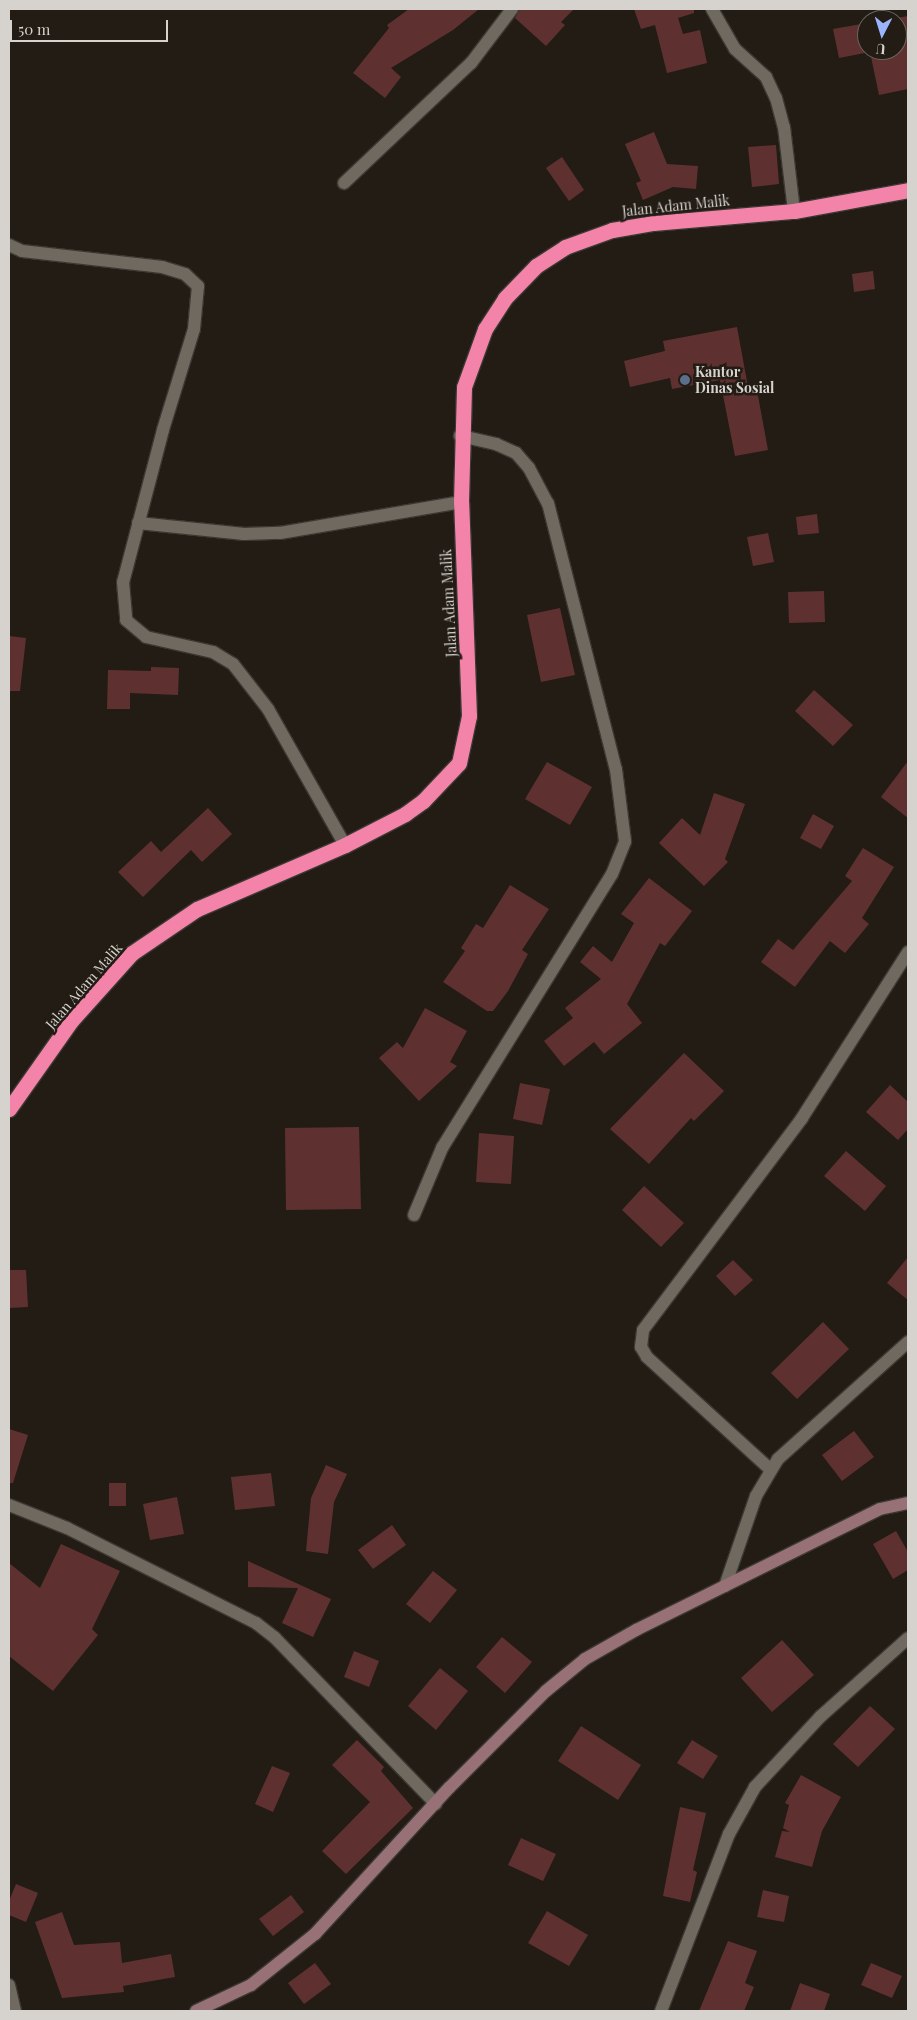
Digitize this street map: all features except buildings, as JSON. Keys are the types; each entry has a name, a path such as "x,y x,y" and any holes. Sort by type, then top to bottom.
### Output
{"highway":[{"name":"Jalan Adam Malik","path":"9,1109 71,1021 132,953 196,909 345,845 423,801 459,763 469,708 461,502 460,436 464,387 482,337 506,298 536,266 565,247 612,230 653,222 794,211 908,190"}],"main road":[{"path":"196,2011 251,1984 285,1960 361,1887 436,1804 546,1691 585,1659 602,1648 880,1509 908,1503"}],"street":[{"path":"344,183 471,63 512,9"},
{"path":"712,9 735,49 766,77 776,98 784,127 794,211"},
{"path":"9,245 22,251 162,267 185,274 198,286 194,328 123,582 126,620 146,637 213,652 233,664 268,709 345,845"},
{"path":"414,1215 442,1148 612,874 625,841 616,770 548,504 529,468 516,453 496,444 460,436"},
{"path":"138,523 244,534 280,534 461,502"},
{"path":"771,1470 648,1357 641,1347 643,1330 802,1118 908,952"},
{"path":"725,1586 756,1496 771,1470 790,1445 908,1342"},
{"path":"9,1505 67,1528 256,1623 275,1638 436,1804"},
{"path":"661,2011 729,1834 754,1787 820,1716 908,1638"},
{"path":"9,1985 15,2011"}],"place":[{"name":"Kantor Dinas Sosial","path":"685,380"}]}
